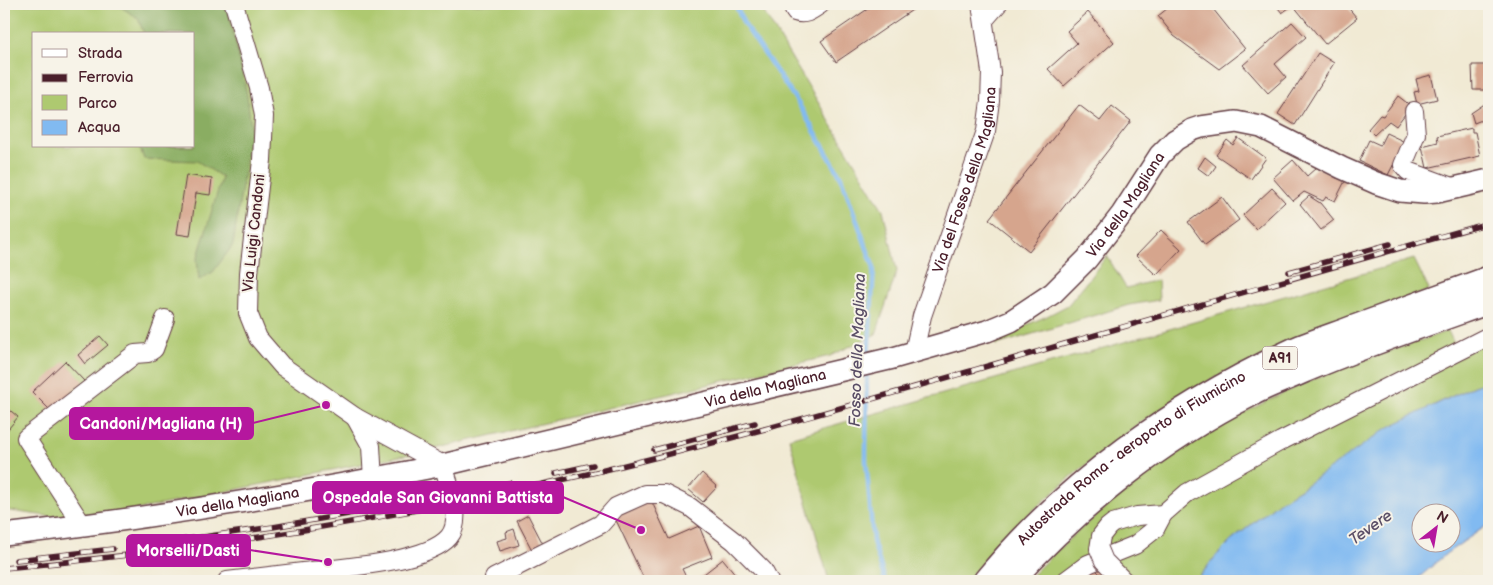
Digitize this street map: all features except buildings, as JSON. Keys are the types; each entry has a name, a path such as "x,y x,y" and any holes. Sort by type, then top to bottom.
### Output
{"highway":[{"name":"Autostrada Roma - aeroporto di Fiumicino","path":"1010,581 1042,548 1097,484 1146,435 1241,376 1296,350 1489,279"},
{"name":"Autostrada Roma - aeroporto di Fiumicino","path":"986,581 1019,543 1097,484 1156,452 1202,421 1252,392 1344,353 1489,302"}],"main road":[{"name":"Via della Magliana","path":"4,535 83,526 373,480 893,358 987,331 1011,321 1053,293 1087,258 1105,236 1167,147 1182,136 1201,127 1236,122 1261,127 1342,168 1393,190 1424,193 1457,189 1489,180"}],"street":[{"name":"Via Luigi Candoni","path":"234,4 255,72 264,116 262,160 248,273 248,313 258,338 282,366 355,417 443,465"},
{"path":"791,4 795,12 801,14 821,4"},
{"path":"982,12 998,4"},
{"name":"Via del Fosso della Magliana","path":"914,352 922,316 986,131 991,72 982,12"},
{"path":"1414,111 1416,134 1403,165 1405,169 1457,189"},
{"path":"83,526 26,438 135,354 148,353 154,349 165,319"},
{"path":"1065,581 1088,564 1135,545 1154,529 1163,514 1187,493 1281,440 1489,336"},
{"name":"Via Luigi Candoni","path":"355,417 371,446 373,480"},
{"path":"443,465 451,490"},
{"path":"494,578 601,524 616,507 645,494 664,494 690,507 734,541 763,570 769,581"},
{"path":"228,581 306,577 382,563 422,553 450,537 456,520 455,508"},
{"path":"1124,581 1104,561 1099,549 1102,536 1108,527 1114,523 1138,516 1163,514"}],"green space":[{"path":"4,4 761,4 765,14 883,210 897,271 876,334 830,356 425,451 82,521 4,510"},
{"path":"116,4 227,4 247,95 251,127 233,245 213,272 199,280 197,260 222,177 197,161 144,159 140,148 195,148 195,32 143,32 138,18"},
{"path":"1107,256 1126,288 1158,280 1159,300 1129,305 996,345 995,339 1068,305"},
{"path":"1414,259 1429,290 1226,372 1184,394 1141,422 1072,476 1011,530 966,581 829,581 789,438"},
{"path":"1448,331 1460,356 1489,340 1489,381 1434,405 1279,502 1231,541 1215,557 1196,581 1026,581 1111,503 1171,457 1236,417 1314,379"}],"water":[{"name":"Tevere","path":"1489,381 1489,524 1460,544 1460,502 1410,502 1410,552 1448,552 1415,581 1196,581 1215,557 1231,541 1279,502 1389,427 1474,386"}],"waterway":[{"name":"Fosso della Magliana","path":"735,4 744,24 798,103 841,177 874,268 868,359"},
{"name":"Fosso della Magliana","path":"867,369 866,460 873,541 885,581"}],"railway":[{"path":"4,568 149,552 293,532 437,506 579,476 792,422 1489,223"},
{"path":"1289,272 1390,244"},
{"path":"654,450 755,423"},
{"path":"556,473 593,465"},
{"path":"473,491 510,483"},
{"path":"153,544 273,527 419,502"},
{"path":"16,560 113,549"}],"place":[{"name":"Candoni/Magliana (H)","path":"326,405"},
{"name":"Ospedale San Giovanni Battista","path":"641,530"},
{"name":"Morselli/Dasti","path":"328,562"}]}
